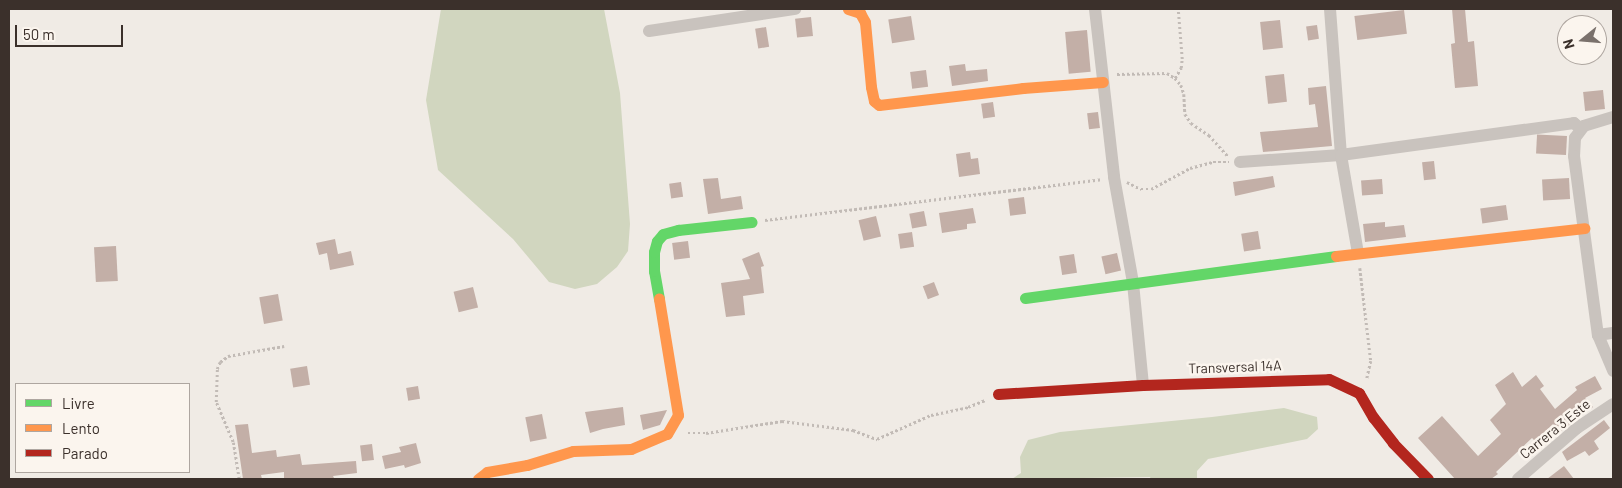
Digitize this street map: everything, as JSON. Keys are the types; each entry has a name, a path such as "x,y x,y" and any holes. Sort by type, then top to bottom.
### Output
{"street":[{"path":"649,31 795,9"},
{"path":"848,9 860,13 865,22 871,87 874,101 879,105 1023,88 1103,82"},
{"path":"1095,9 1114,178 1133,283 1143,385"},
{"path":"1330,9 1341,155 1358,253"},
{"path":"1613,117 1589,123 1581,129 1576,138 1574,156 1598,334 1613,371"},
{"path":"1240,162 1341,155 1574,123 1581,129"},
{"path":"478,479 487,472 527,465 573,451 632,449 667,434 674,425 678,415 654,271 654,252 657,241 663,234 678,230 752,222"},
{"path":"1024,298 1358,253 1584,228"},
{"path":"1598,334 1613,333"},
{"name":"Transversal 14A","path":"998,394 1143,385 1329,378 1359,393"},
{"path":"1359,393 1373,417 1393,443 1428,479"},
{"name":"Carrera 3 Este","path":"1518,479 1577,428 1613,404"}],"path":[{"path":"1175,78 1181,68 1182,59 1178,9"},
{"path":"1103,82 1116,74 1167,73 1181,85 1184,94 1185,114 1192,123 1209,136 1227,156 1240,162"},
{"path":"752,222 1114,178 1141,189 1151,189 1190,168 1214,162 1240,162"},
{"path":"1358,253 1369,327 1371,361 1366,382 1359,393"},
{"path":"240,479 233,442 216,402 216,369 220,362 228,356 284,346"},
{"path":"667,434 706,433 782,421 853,430 877,439 930,415 968,407 998,394"}],"green space":[{"path":"441,9 604,9 620,93 630,224 628,251 617,267 597,284 575,289 549,282 513,239 438,170 426,100"},
{"path":"1284,408 1317,417 1318,429 1307,439 1208,459 1197,471 1197,479 1151,479 1150,477 1012,479 1021,473 1020,457 1028,440 1060,432"}],"building":[{"path":"1452,9 1465,9 1468,42 1474,41 1478,86 1455,88 1451,44 1455,43"},
{"path":"1404,10 1407,34 1357,40 1354,16"},
{"path":"911,16 915,40 892,43 888,20"},
{"path":"811,17 813,36 797,38 795,19"},
{"path":"1280,20 1283,48 1263,50 1260,22"},
{"path":"1317,25 1319,39 1308,40 1306,27"},
{"path":"766,27 769,47 758,48 755,29"},
{"path":"1087,30 1091,72 1069,74 1065,32"},
{"path":"965,64 966,71 987,69 988,81 952,86 949,66"},
{"path":"926,70 928,87 912,89 910,72"},
{"path":"1284,74 1287,102 1268,104 1265,76"},
{"path":"1326,86 1332,146 1263,152 1260,132 1318,127 1315,104 1309,105 1308,88"},
{"path":"1603,90 1605,109 1585,111 1583,92"},
{"path":"993,102 995,117 983,119 981,104"},
{"path":"1098,112 1100,128 1089,129 1087,113"},
{"path":"1537,134 1567,136 1566,155 1536,153"},
{"path":"970,152 971,159 978,158 980,174 959,177 956,154"},
{"path":"1434,161 1436,179 1424,180 1422,162"},
{"path":"1273,176 1275,187 1235,196 1233,182"},
{"path":"718,178 721,199 741,196 743,209 708,214 703,179"},
{"path":"1569,178 1570,199 1543,200 1542,179"},
{"path":"1382,179 1383,194 1362,195 1361,180"},
{"path":"681,182 683,197 671,199 669,184"},
{"path":"1024,197 1026,214 1010,216 1008,199"},
{"path":"1506,205 1508,220 1482,223 1480,209"},
{"path":"973,208 976,223 967,224 967,229 942,233 939,213"},
{"path":"924,211 927,226 912,229 909,214"},
{"path":"876,216 881,236 864,241 859,220"},
{"path":"1385,222 1385,227 1404,225 1406,237 1365,242 1363,224"},
{"path":"1258,231 1261,249 1244,251 1241,234"},
{"path":"912,232 914,247 900,249 898,234"},
{"path":"335,239 338,254 351,251 354,265 330,270 327,253 319,255 316,243"},
{"path":"688,241 690,258 674,260 672,243"},
{"path":"116,246 118,281 96,282 94,247"},
{"path":"759,252 764,266 761,267 764,293 743,296 745,315 726,317 721,283 750,279 742,259"},
{"path":"1117,253 1121,271 1105,274 1101,257"},
{"path":"1074,254 1077,273 1062,275 1059,256"},
{"path":"934,282 939,295 928,299 923,286"},
{"path":"473,287 478,307 459,312 454,292"},
{"path":"278,294 283,321 264,324 259,297"},
{"path":"307,366 310,385 293,387 290,369"},
{"path":"1513,372 1522,387 1536,375 1544,386 1540,389 1555,409 1577,390 1575,387 1595,376 1602,389 1585,398 1593,407 1560,432 1553,424 1535,441 1532,438 1491,479 1455,479 1418,438 1442,416 1478,456 1501,434 1490,420 1506,404 1495,385"},
{"path":"418,386 420,399 408,401 406,388"},
{"path":"623,407 625,425 590,433 585,412"},
{"path":"667,410 660,425 643,430 640,415"},
{"path":"542,414 547,439 530,442 525,417"},
{"path":"1604,420 1610,428 1594,441 1599,449 1589,456 1585,451 1567,461 1562,452"},
{"path":"248,424 252,453 276,450 277,457 300,454 302,465 356,461 357,473 333,476 334,478 326,479 284,479 284,472 261,475 262,479 243,479 235,425"},
{"path":"416,443 421,463 405,468 404,465 385,469 382,456 401,452 399,447"},
{"path":"372,444 374,460 362,461 360,445"},
{"path":"1564,466 1574,479 1547,479"}],"traffic: fast":[{"path":"659,299 654,271 654,252 657,241 663,234 678,230 752,222"},
{"path":"1025,298 1336,256"}],"traffic: slow":[{"path":"848,9 860,13 865,22 871,87 874,101 879,105 1023,88 1103,82"},
{"path":"1336,256 1584,228"},
{"path":"478,479 487,472 527,465 573,451 631,449 667,434 678,415 659,299"}],"traffic: jam":[{"path":"998,394 1143,385 1329,379 1359,393 1373,417 1393,443 1428,479"}]}
